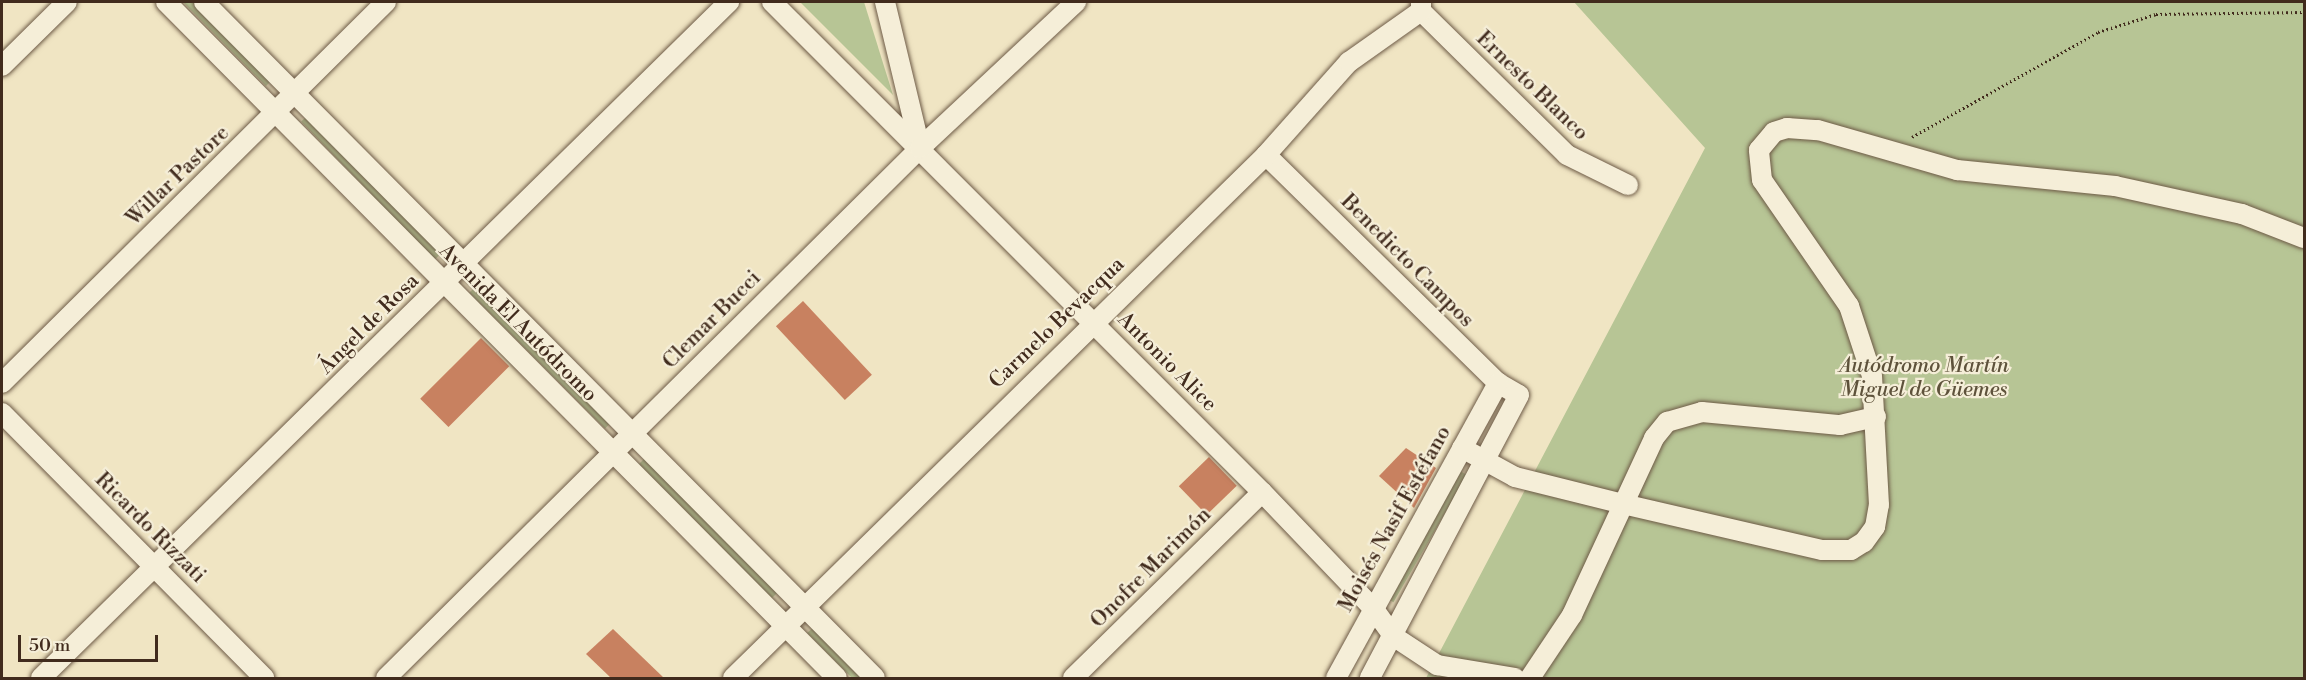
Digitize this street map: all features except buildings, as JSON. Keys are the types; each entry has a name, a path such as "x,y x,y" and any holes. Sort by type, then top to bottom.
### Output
{"street":[{"path":"2,66 67,2"},
{"name":"Avenida El Autódromo","path":"166,2 837,678"},
{"name":"Avenida El Autódromo","path":"204,2 465,262 875,678"},
{"name":"Willar Pastore","path":"2,383 276,114 294,93 386,2"},
{"name":"Ángel de Rosa","path":"41,678 729,2"},
{"name":"Antonio Alice","path":"772,2 1262,492 1373,608 1393,636"},
{"path":"885,2 920,148"},
{"name":"Clemar Bucci","path":"386,678 920,148 1076,2"},
{"name":"Carmelo Bevacqua","path":"733,678 1092,320 1266,155 1349,62 1421,6"},
{"name":"Ernesto Blanco","path":"1421,6 1567,155 1628,185"},
{"path":"1462,448 1515,477 1822,550 1851,550 1875,527 1876,417 1860,326 1774,202 1758,164 1767,138 1799,126 1957,170 2115,186 2242,214 2304,238"},
{"name":"Benedicto Campos","path":"1266,155 1498,383 1519,395 1483,460"},
{"name":"Moisés Nasif Estéfano","path":"1336,678 1498,383"},
{"path":"1530,678 1572,615 1654,438 1666,422 1682,415 1718,412 1840,425 1876,417"},
{"name":"Ricardo Rizzati","path":"2,413 264,678"},
{"path":"1370,678 1483,460"},
{"name":"Onofre Marimón","path":"1073,678 1262,492"},
{"path":"1393,636 1437,665 1515,678"}],"path":[{"path":"1893,154 1946,116 2098,32 2156,14 2304,12"}],"green space":[{"path":"183,2 194,2 272,80 266,86"},
{"path":"800,2 864,2 893,95"},
{"name":"Autódromo Martín Miguel de Güemes","path":"1574,2 2304,2 2304,678 1426,678 1705,148"},
{"path":"307,116 440,254 435,260 301,122"},
{"path":"475,287 611,423 605,428 469,293"},
{"path":"645,458 777,593 772,598 639,464"},
{"path":"1460,471 1467,475 1393,602 1386,598"},
{"path":"813,628 862,678 852,678 807,633"}]}
